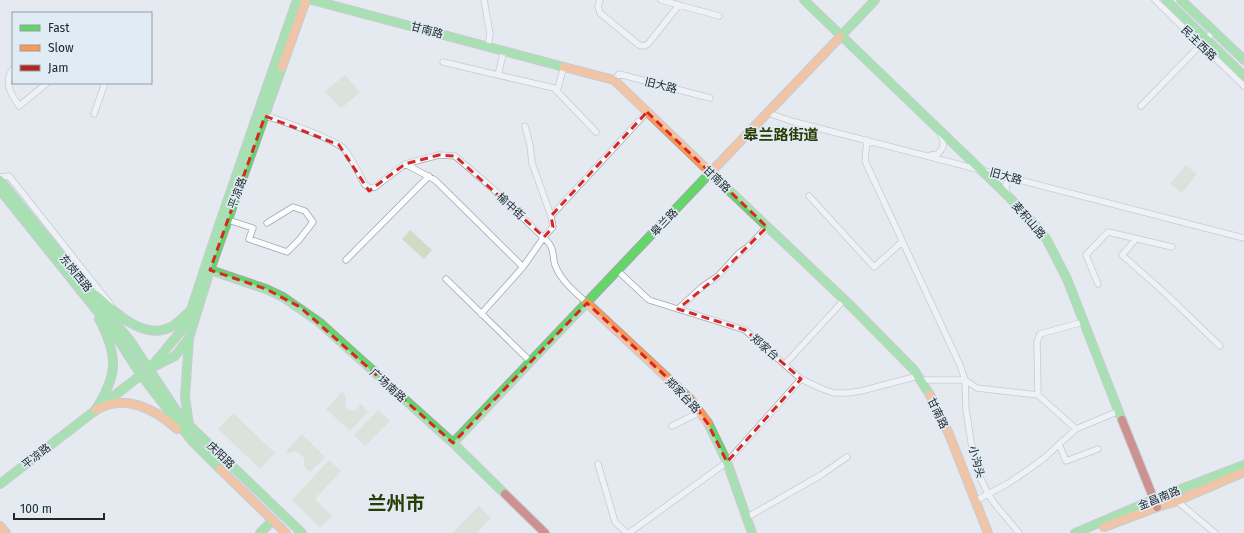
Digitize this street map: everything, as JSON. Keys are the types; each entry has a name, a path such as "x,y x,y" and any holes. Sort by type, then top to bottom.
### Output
{"street":[{"name":"平凉路","path":"0,484 149,369 174,356 189,338 196,312 228,220 297,0"},
{"name":"平凉路","path":"149,369 186,325 190,310 261,115 306,0"},
{"name":"甘南路","path":"312,0 614,80 844,300 914,370 932,398 949,434 988,533"},
{"path":"484,0 490,34 488,46"},
{"path":"600,0 598,6 600,13 638,45 644,46 648,44 679,5"},
{"path":"661,0 719,16"},
{"name":"麦积山路","path":"804,0 981,169 1018,206 1047,240 1067,279 1156,503"},
{"name":"皋兰路","path":"453,443 875,0"},
{"name":"民主西路","path":"1155,0 1244,76"},
{"name":"民主西路","path":"1166,0 1244,86"},
{"name":"民主西路","path":"1181,0 1244,60"},
{"path":"1141,106 1214,31"},
{"path":"498,75 504,50"},
{"path":"443,62 554,88 596,132"},
{"path":"557,91 564,66"},
{"path":"12,70 8,82 10,94 19,106 46,84"},
{"name":"旧大路","path":"614,80 619,74 710,98"},
{"path":"94,114 105,84"},
{"path":"551,216 647,112"},
{"name":"旧大路","path":"768,113 791,121 1244,238"},
{"name":"榆中街","path":"261,115 330,140 339,145 345,150 365,186 370,188 375,187 405,164 439,155 455,156 491,187 544,237 552,247 555,264 562,278 587,303"},
{"path":"919,153 934,155 938,154 943,147 944,143 941,135 930,121"},
{"path":"481,314 523,267 544,237 554,227 532,163 530,145 525,126"},
{"name":"小沟头","path":"867,140 865,161 960,365 965,380 966,409 971,442 979,475 988,494 1019,533"},
{"path":"405,164 435,180 523,267"},
{"name":"东岗西路","path":"0,177 9,176 118,313"},
{"path":"346,260 429,176"},
{"path":"1018,206 1007,192 1006,185 1011,179 1023,180"},
{"name":"东岗西路","path":"0,180 86,290 141,375"},
{"name":"东岗西路","path":"0,190 131,342 149,369"},
{"path":"809,196 874,267 902,242"},
{"path":"228,220 252,228 249,238 287,252 299,240 313,222 305,211 293,207 267,223"},
{"path":"678,309 702,287 718,276 739,253 748,247 767,227"},
{"path":"1098,284 1086,255 1108,232 1172,247"},
{"path":"1136,239 1122,255 1167,295 1220,346"},
{"name":"广场南路","path":"210,270 266,289 300,307 319,322 453,443 545,533"},
{"name":"郑家台","path":"618,271 649,300 745,330 801,378 820,388 834,393 861,391 919,378 965,380"},
{"path":"446,279 531,362"},
{"path":"86,290 127,321 141,329 150,331 170,327 190,310"},
{"path":"86,290 112,346 114,359 114,368 111,380 94,412"},
{"path":"785,364 844,300"},
{"name":"郑家台路","path":"587,303 690,399 700,412 708,424 727,462 752,533"},
{"path":"1038,395 1037,342 1040,334 1083,322"},
{"path":"189,338 185,397 189,425"},
{"name":"庆阳路","path":"149,369 176,410 189,425 302,533"},
{"name":"庆阳路","path":"141,375 192,442 286,533"},
{"path":"619,526 628,533 727,462 801,378"},
{"path":"965,380 977,388 1038,395 1076,429"},
{"path":"94,412 111,403 128,402 149,410 171,423 192,442"},
{"path":"975,501 1025,472 1076,429 1119,411"},
{"path":"672,426 700,412"},
{"path":"1059,444 1066,461 1098,449"},
{"path":"746,518 815,478 847,457"},
{"path":"598,464 616,522 621,533"},
{"name":"金昌南路","path":"1089,533 1244,465"},
{"name":"金昌南路","path":"1076,533 1156,503 1177,501 1244,472"},
{"path":"1177,501 1215,533"},
{"path":"260,533 273,520"},
{"path":"0,526 6,533"}],"highlighted area":[{"path":"647,112 767,227 718,276 678,309 745,330 801,379 727,462 708,424 690,399 587,303 453,443 300,307 266,289 210,270 265,116 339,145 369,191 405,164 439,155 455,156 544,237 553,227 551,216"}],"green space":[{"path":"345,75 360,92 341,109 325,91"},
{"path":"1186,165 1197,174 1182,193 1170,184"},
{"path":"410,230 432,250 424,259 402,239"},
{"path":"342,392 346,396 345,404 348,410 355,411 361,404 368,412 350,431 326,409"},
{"path":"378,410 390,421 365,446 354,435"},
{"path":"233,413 275,453 260,469 218,429"},
{"path":"302,434 325,457 310,472 304,466 304,458 293,451 289,454 286,451"},
{"path":"329,460 341,471 315,499 332,516 320,528 292,500"},
{"path":"479,506 491,518 476,533 454,533 453,532"}],"traffic: fast":[{"path":"151,367 186,325 297,0"},
{"path":"312,0 564,67"},
{"path":"804,0 1009,197 1047,240 1067,279 1122,420"},
{"path":"840,37 875,0"},
{"path":"1166,0 1244,76"},
{"path":"1181,0 1244,60"},
{"path":"149,369 175,356 189,338 210,270 282,67"},
{"path":"453,443 710,173"},
{"path":"714,176 853,308 914,370 930,395"},
{"path":"0,180 131,342 176,410 189,425 302,533"},
{"path":"0,190 110,327 141,375 192,441 220,469"},
{"path":"210,270 266,289 283,297 319,322 453,443 505,494"},
{"path":"96,295 130,323 140,328 150,330 161,330 171,327 190,311"},
{"path":"94,412 108,388 113,366 113,356 110,344 99,319"},
{"path":"189,338 185,397 189,425"},
{"path":"0,484 141,375"},
{"path":"708,423 727,462 752,533"},
{"path":"1075,533 1155,499 1244,465"},
{"path":"260,533 273,520"}],"traffic: slow":[{"path":"282,67 306,0"},
{"path":"710,173 840,37"},
{"path":"564,67 614,80 714,176"},
{"path":"587,303 690,399 708,423"},
{"path":"930,395 949,434 988,533"},
{"path":"96,410 107,405 129,403 159,415 177,429"},
{"path":"220,469 286,533"},
{"path":"1104,527 1177,501 1244,472"},
{"path":"0,526 6,533"}],"traffic: jam":[{"path":"1122,420 1157,507"},
{"path":"505,494 545,533"}],"district":[{"name":"皋兰路街道","path":"781,135"},
{"name":"兰州市","path":"396,503"}]}
